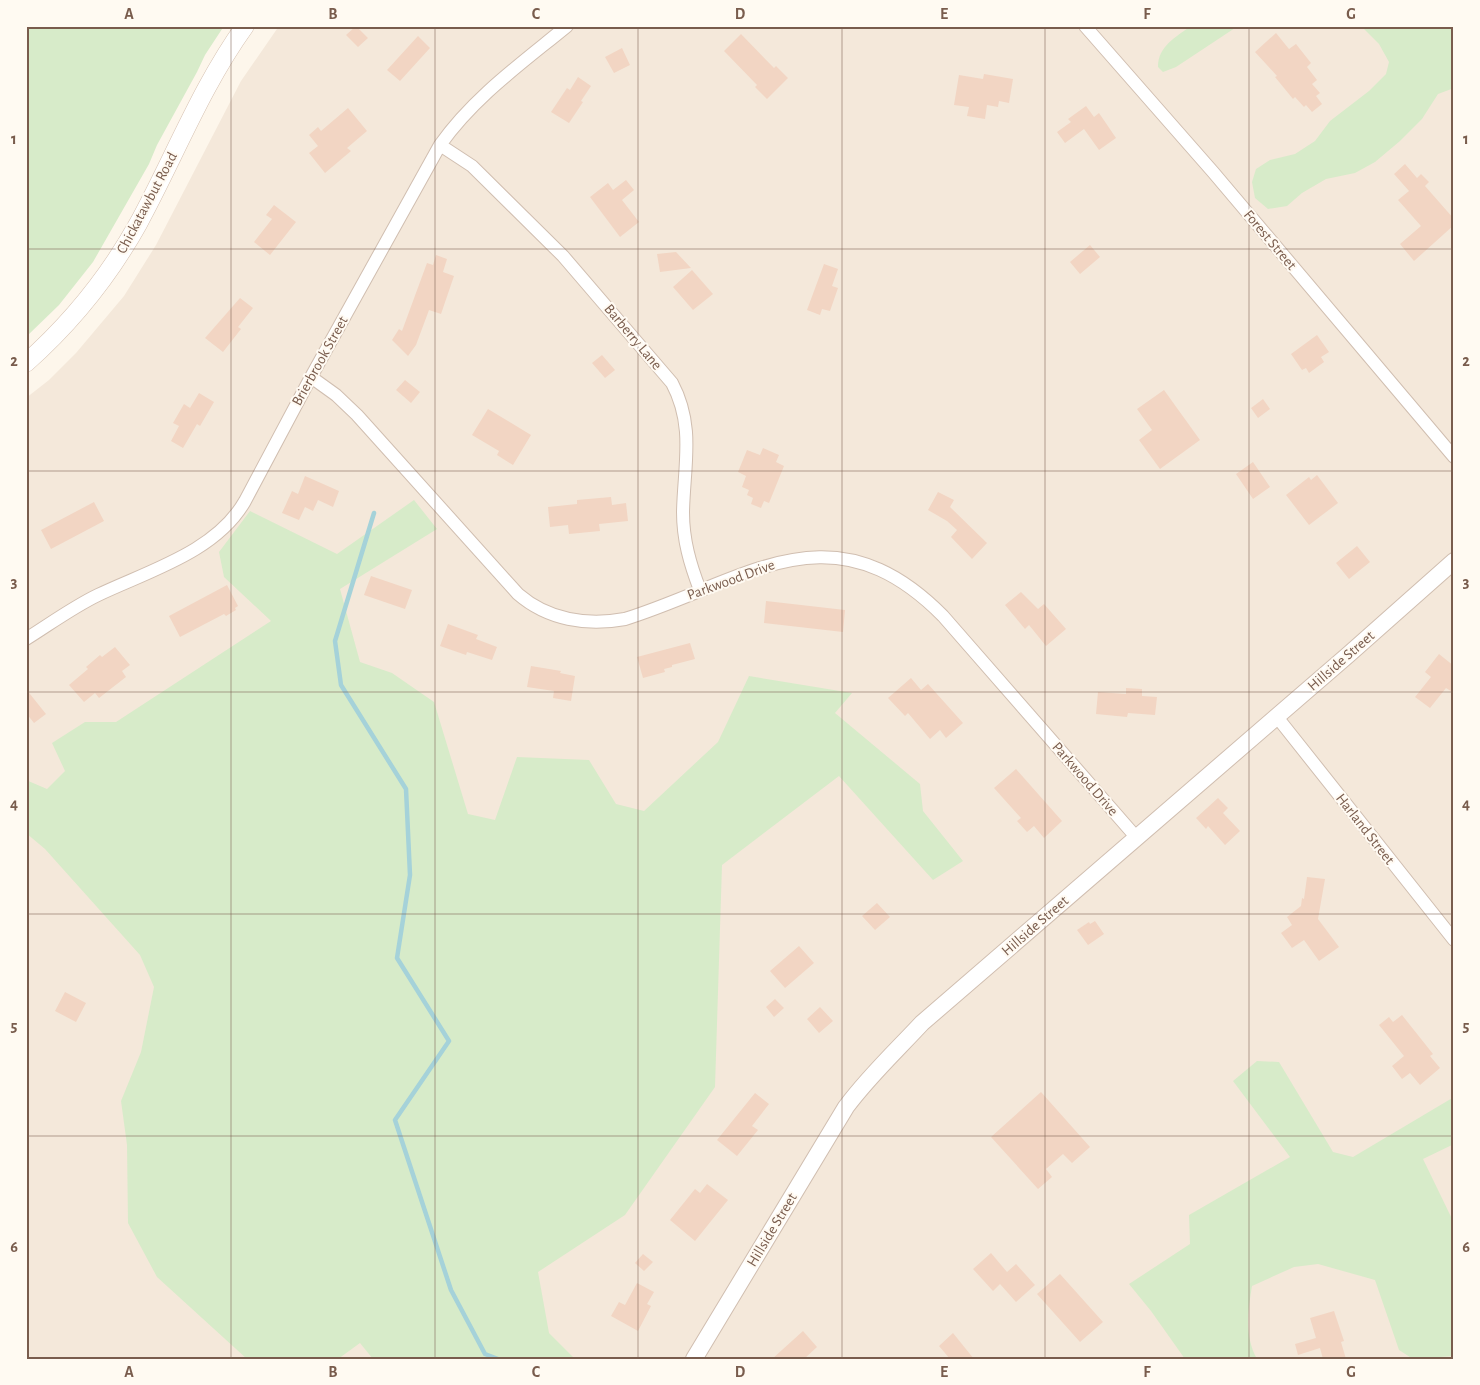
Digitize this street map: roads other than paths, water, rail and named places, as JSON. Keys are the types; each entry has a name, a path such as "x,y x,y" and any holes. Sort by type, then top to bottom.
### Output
{"main road":[{"name":"Chickatawbut Road","path":"26,363 68,322 116,261 138,225 208,87 245,26"}],"street":[{"name":"Brierbrook Street","path":"26,639 83,603 188,552 208,541 225,528 240,511 311,377 440,145 458,121 478,100 567,26"},
{"name":"Forest Street","path":"1085,26 1213,172 1454,457"},
{"name":"Barberry Lane","path":"440,145 472,166 563,256 672,383 681,403 686,423 684,529 688,556 700,590"},
{"name":"Parkwood Drive","path":"311,377 347,405 508,584 528,602 550,614 575,620 614,621 636,615 766,566 807,557 849,560 875,567 890,574 917,592 943,616 1136,837"},
{"name":"Hillside Street","path":"694,1359 839,1119 864,1083 922,1023 1277,717 1454,561"},
{"name":"Harland Street","path":"1277,717 1454,940"}],"waterway":[{"path":"374,513 335,641 341,685 406,789 410,875 397,958 449,1041 395,1120 451,1290 485,1354 498,1359"}]}
